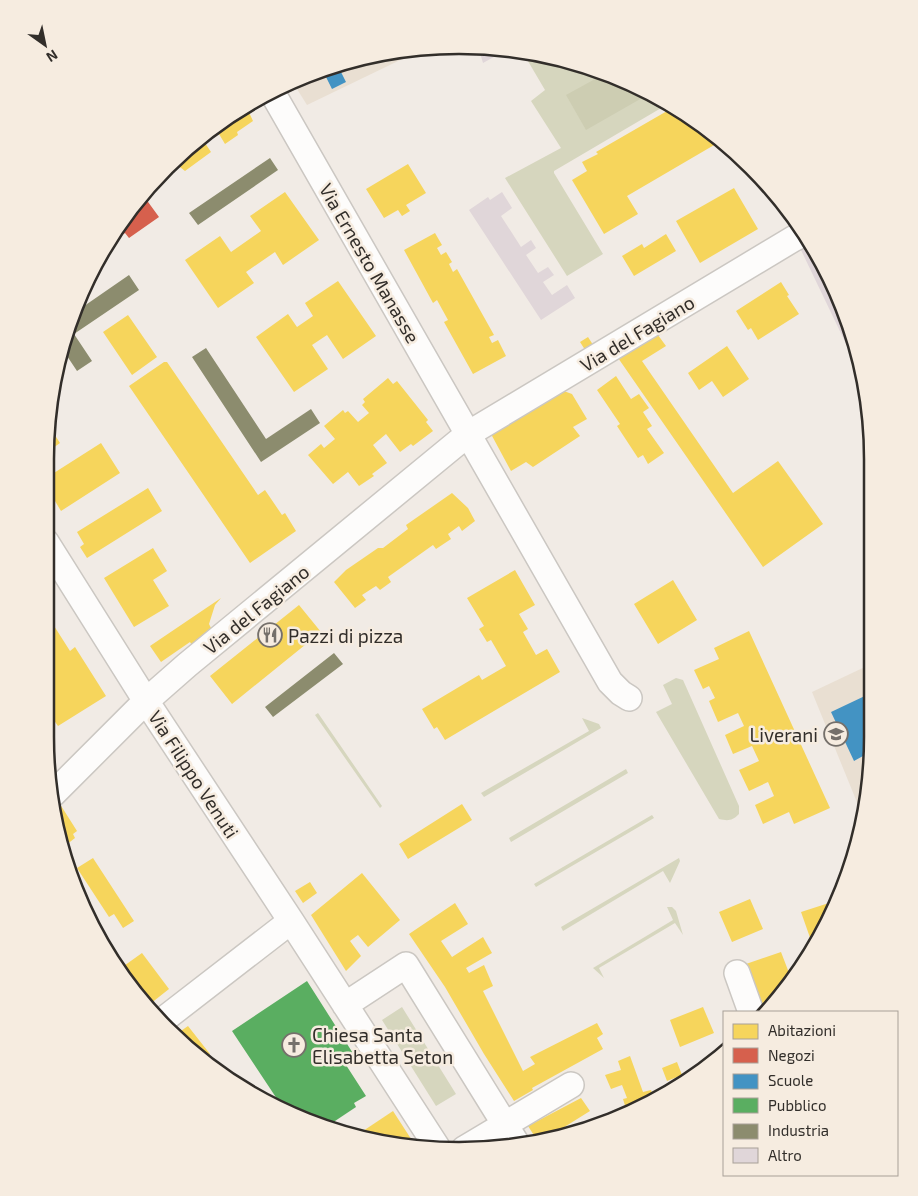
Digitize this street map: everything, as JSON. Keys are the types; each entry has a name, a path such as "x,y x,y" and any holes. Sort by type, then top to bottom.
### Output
{"street":[{"name":"Via Ernesto Manasse","path":"276,98 468,434"},
{"name":"Via del Fagiano","path":"57,789 146,701 187,665 468,434 798,237"},
{"path":"468,434 610,682 629,698"},
{"name":"Via Filippo Venuti","path":"54,555 146,701 434,1141"},
{"path":"166,1017 291,921"},
{"path":"345,1005 406,965 511,1134"},
{"path":"737,973 751,1011"},
{"path":"490,1141 511,1134 571,1085"}],"shaded area":[{"path":"407,57 307,105 297,88 329,75"},
{"name":"Liverani","path":"864,667 864,697 832,713 854,760 863,757 858,805 812,692"}],"green space":[{"path":"527,60 589,75 662,108 554,171 603,254 567,276 505,178 561,148 531,101 545,90"},
{"path":"597,78 642,98 586,130 566,95"},
{"path":"676,678 683,680 739,806 739,814 732,819 719,819 656,712 672,704 663,685"},
{"path":"318,713 382,806 380,808 315,715"},
{"path":"582,718 599,724 601,728 484,797 481,793 589,731"},
{"path":"626,769 628,773 511,842 509,838"},
{"path":"652,815 654,818 536,887 534,884"},
{"path":"679,858 680,861 670,883 663,871 563,931 561,927"},
{"path":"667,907 672,907 676,911 683,935 675,923 599,968 604,978 593,968 673,920"},
{"path":"402,1007 456,1094 436,1106 382,1020"}],"building: Abitazioni":[{"path":"667,111 715,145 627,196 638,214 604,234 572,180 587,171 582,162 598,154 596,152"},
{"path":"249,112 253,121 237,132 238,135 225,144 219,134 216,136"},
{"path":"208,141 205,143 211,152 185,171 179,166 192,154"},
{"path":"408,164 426,193 406,205 410,211 402,216 398,210 384,218 366,189"},
{"path":"734,188 758,229 700,263 676,221"},
{"path":"285,192 319,240 283,265 275,252 246,272 254,283 218,308 185,260 220,236 231,252 261,231 250,216"},
{"path":"435,233 442,245 437,248 441,255 446,252 452,262 449,264 453,272 457,269 494,335 489,337 492,343 498,340 506,356 473,374 444,322 448,320 437,300 433,303 404,250"},
{"path":"666,234 676,251 634,276 622,256 642,244 644,248"},
{"path":"338,281 376,336 343,359 327,335 312,345 328,369 294,392 256,337 288,314 297,327 313,316 305,303"},
{"path":"781,282 789,295 787,296 799,314 758,340 751,328 748,330 736,311"},
{"path":"128,315 157,357 132,375 103,332"},
{"path":"655,331 666,346 642,361 733,493 778,461 823,524 763,567 616,355"},
{"path":"588,337 597,351 589,356 580,342"},
{"path":"727,346 749,379 723,397 712,381 699,390 688,373"},
{"path":"164,362 167,362 258,495 265,490 282,515 285,513 296,531 250,563 129,386"},
{"path":"616,376 631,399 639,394 649,408 643,412 652,426 647,429 664,453 648,464 643,455 638,458 617,426 620,424 597,390"},
{"path":"388,378 393,384 397,381 428,420 426,422 433,431 413,446 411,444 400,452 386,434 373,445 387,463 372,474 374,476 359,486 348,472 333,484 308,455 321,444 324,448 335,439 324,426 343,410 345,413 348,411 358,422 369,413 362,405 365,402 363,399"},
{"path":"561,390 572,394 587,419 573,427 580,436 533,467 526,462 511,471 491,434"},
{"path":"55,435 60,443 54,447"},
{"path":"101,443 120,473 61,511 54,499 54,473"},
{"path":"148,488 162,511 87,558 80,547 84,544 77,532"},
{"path":"452,493 468,508 475,521 462,531 459,526 448,534 451,539 436,549 433,545 388,577 391,582 380,590 376,586 362,595 366,600 355,608 334,582 346,570 378,548 383,548 408,529 406,525"},
{"path":"153,548 167,571 153,580 169,606 134,627 104,578"},
{"path":"515,570 535,605 519,614 528,629 523,632 536,655 547,649 560,672 445,740 437,727 434,729 422,709 479,675 482,680 506,666 491,640 487,642 479,629 484,626 467,598"},
{"path":"673,580 697,620 658,644 634,604"},
{"path":"221,598 215,605 209,624 213,632 193,647 190,642 161,662 150,646"},
{"path":"299,605 321,632 232,704 210,676"},
{"path":"54,626 70,651 75,647 106,696 58,726 54,720"},
{"path":"749,631 830,808 794,824 789,812 763,824 755,805 774,796 768,782 749,791 739,770 759,761 752,746 733,754 725,735 744,726 738,713 718,722 709,701 715,698 709,686 703,689 694,670 719,659 714,648"},
{"path":"60,804 77,831 73,834 75,838 68,843"},
{"path":"462,804 472,820 408,859 399,844"},
{"path":"93,858 134,921 123,928 114,914 109,917 77,868"},
{"path":"362,873 400,920 368,947 358,935 350,941 361,956 346,971 311,915"},
{"path":"310,882 317,893 303,903 295,891"},
{"path":"750,899 763,929 732,942 719,912"},
{"path":"455,903 468,924 441,941 452,957 483,937 492,953 466,968 469,973 484,965 493,986 483,991 523,1071 535,1064 530,1057 597,1023 603,1034 597,1038 603,1049 532,1088 533,1090 514,1101 445,987 409,934"},
{"path":"828,903 810,939 801,912"},
{"path":"781,952 789,972 761,1007 746,964"},
{"path":"142,953 169,989 152,1002 124,966"},
{"path":"703,1007 714,1033 680,1047 670,1020"},
{"path":"188,1026 210,1054 208,1056 180,1031"},
{"path":"630,1056 643,1092 651,1090 652,1093 625,1106 623,1099 627,1098 622,1085 611,1089 605,1075 621,1070 618,1061"},
{"path":"677,1062 682,1075 667,1081 662,1068"},
{"path":"581,1098 590,1111 562,1128 534,1135 528,1126"},
{"path":"393,1111 411,1139 406,1139 364,1130"}],"building: Negozi":[{"path":"147,200 159,217 129,238 125,233 121,236"}],"building: Scuole":[{"path":"341,72 346,82 332,89 326,77"},
{"path":"864,696 863,757 854,761 831,712"}],"building: Pubblico":[{"name":"Chiesa Santa Elisabetta Seton","path":"307,981 356,1058 346,1065 366,1096 354,1103 356,1107 333,1122 280,1100 277,1098 232,1031"}],"building: Industria":[{"path":"270,158 278,170 198,225 189,213"},
{"path":"129,275 139,290 74,334 92,361 77,371 67,357 75,329 84,306"},
{"path":"206,348 266,439 311,409 320,423 261,462 192,357"},
{"path":"334,653 343,664 273,717 265,707"}],"building: Altro":[{"path":"481,55 496,56 483,63"},
{"path":"502,192 512,208 501,216 521,247 531,240 536,248 526,255 538,273 548,267 554,275 543,282 552,295 567,285 575,298 541,320 469,210 488,197 490,200"},
{"path":"804,246 822,280 843,329 849,349 800,248"}],"place":[{"name":"Pazzi di pizza","path":"270,635"},
{"name":"Liverani","path":"836,734"},
{"name":"Chiesa Santa Elisabetta Seton","path":"294,1045"}]}
